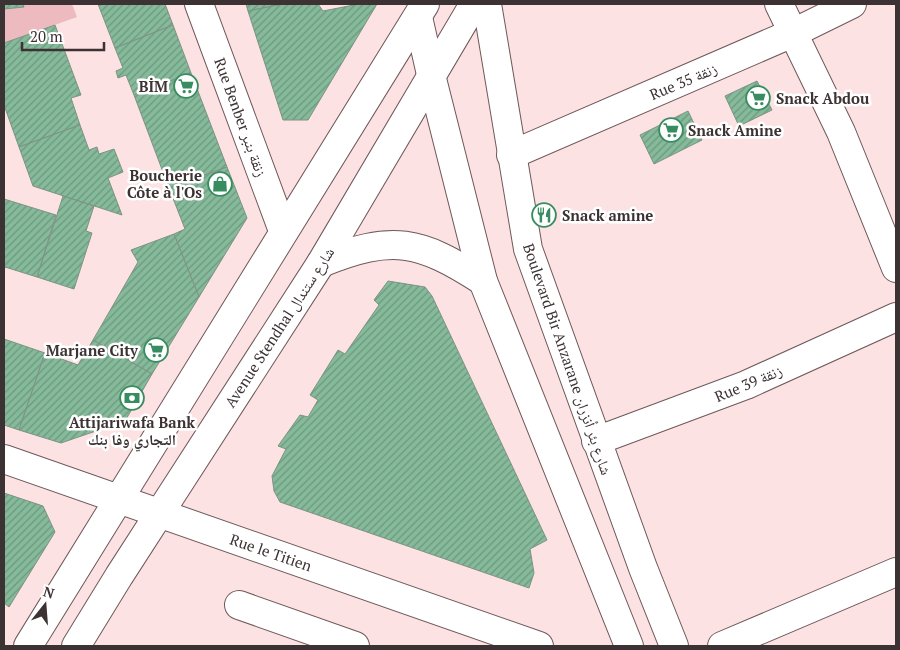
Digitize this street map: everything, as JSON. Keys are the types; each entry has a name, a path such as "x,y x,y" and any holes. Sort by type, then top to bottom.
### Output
{"main road":[{"name":"Rue Benber زنقة بنبر","path":"199,4 283,231"},
{"name":"Avenue Stendhal شارع ستندال","path":"76,646 321,263 432,79 474,4"},
{"name":"Boulevard Bir Anzarane شارع بئر أنزران","path":"487,4 528,249 596,441 674,646"},
{"path":"779,4 795,32 841,132 896,268"},
{"name":"Rue 35 زنقة","path":"511,155 795,32 852,4"},
{"path":"28,646 283,231 422,10"},
{"path":"422,10 432,79 483,281 629,646"},
{"path":"321,263 372,246 401,245 441,256 483,281"},
{"name":"Rue 39 زنقة","path":"596,441 746,385 896,317"},
{"name":"Rue le Titien","path":"4,459 539,646"},
{"path":"722,646 896,572"},
{"path":"239,605 355,646"}],"shaded area":[{"path":"23,4 72,4 77,17 4,43 4,9 23,7"}],"building":[{"path":"4,4 23,4 24,7 4,9"},
{"path":"98,4 165,4 173,25 115,48"},
{"path":"246,4 283,4 248,11"},
{"path":"283,4 318,4 323,11 359,4 377,4 308,120 283,120 248,11"},
{"path":"55,25 81,95 71,98 80,125 19,147 4,105 4,43"},
{"path":"173,25 191,73 134,95 126,75 118,78 116,71 123,68 115,48"},
{"path":"191,73 227,167 169,188 134,95"},
{"path":"757,81 772,110 739,126 725,96"},
{"path":"688,111 702,140 654,164 640,135"},
{"path":"80,125 89,150 97,147 99,154 114,149 123,172 108,178 122,215 33,186 19,147"},
{"path":"227,167 247,218 199,297 174,234 185,229 169,188"},
{"path":"63,196 94,206 86,231 92,233 74,289 37,277"},
{"path":"4,199 56,215 37,277 5,267 4,271"},
{"path":"174,234 199,297 152,374 93,340 138,262 131,250"},
{"path":"388,281 425,287 432,296 547,540 530,549 534,573 529,588 280,502 274,491 272,476 286,449 278,446 300,415 308,417 318,400 310,395 338,350 345,354 379,305 374,300"},
{"path":"4,339 45,353 19,430 4,425"},
{"path":"93,340 152,374 125,421 61,443 19,430 45,353 78,365"},
{"path":"4,493 43,506 55,532 9,607 4,603"}],"place":[{"name":"BİM","path":"186,86"},
{"name":"Snack Abdou","path":"758,98"},
{"name":"Snack Amine","path":"671,130"},
{"name":"Boucherie Côte à l'Os","path":"220,184"},
{"name":"Snack amine","path":"544,215"},
{"name":"Marjane City","path":"156,350"},
{"name":"Attijariwafa Bank التجاري وفا بنك","path":"132,398"}]}
